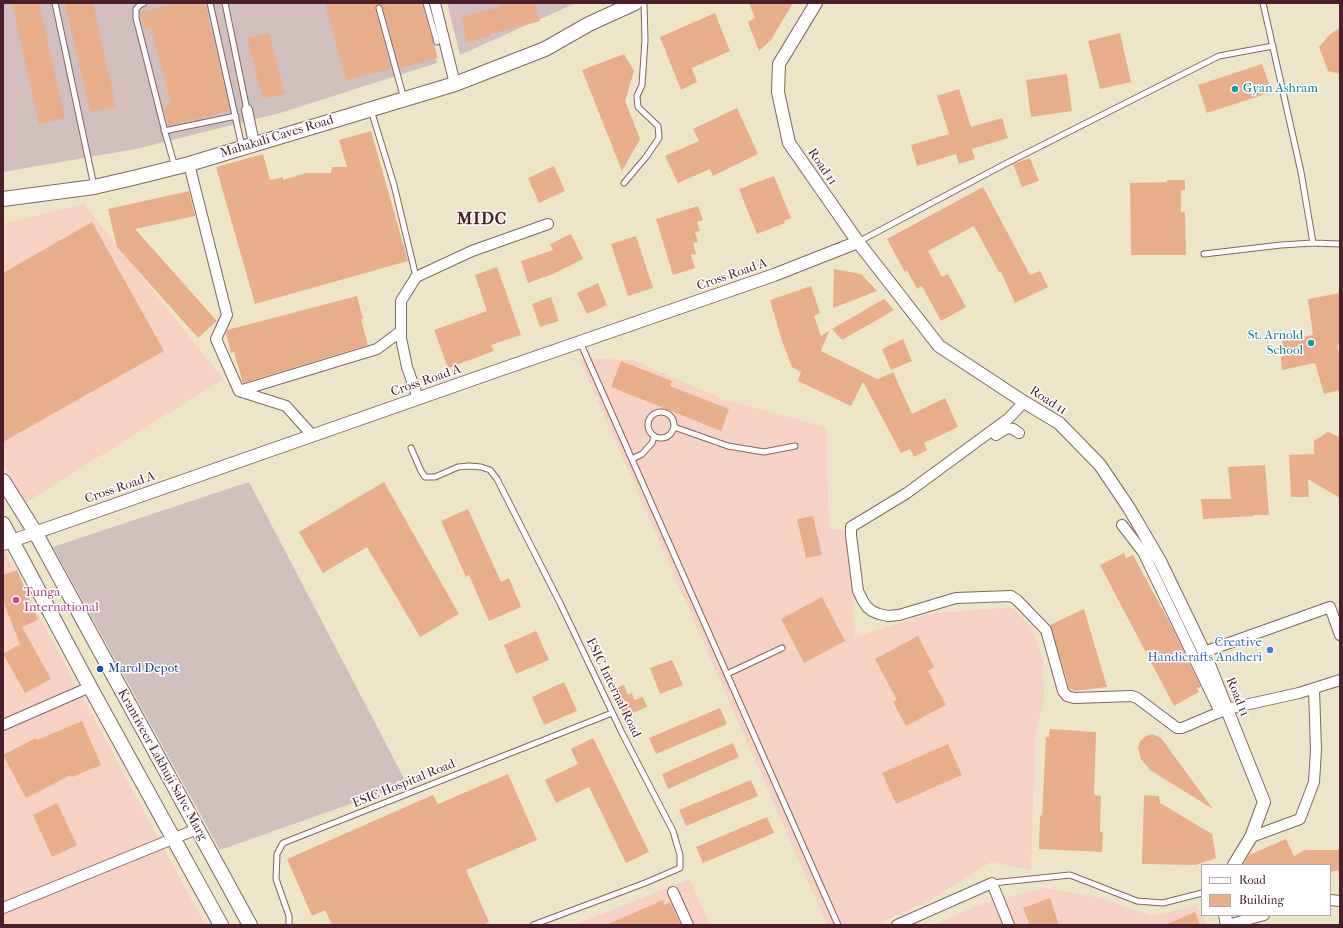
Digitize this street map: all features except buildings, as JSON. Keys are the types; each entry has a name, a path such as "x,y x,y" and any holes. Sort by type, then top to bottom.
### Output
{"main road":[{"name":"Mahakali Caves Road","path":"3,199 94,186 189,164 248,145 455,84 545,48 589,24 635,3"},
{"name":"Krantiveer Lakhuji Salve Marg","path":"3,481 34,532 250,925"},
{"name":"Krantiveer Lakhuji Salve Marg","path":"3,524 7,542 90,687 221,925"}],"street":[{"path":"435,3 455,84"},
{"name":"Road 11","path":"816,3 779,64 778,92 789,143 858,242 939,346 1024,402 1059,423 1100,465 1129,508 1160,561 1204,652 1223,710 1264,802 1252,837 1235,864"},
{"path":"247,110 248,145"},
{"path":"189,164 227,315 216,340 239,391 286,406 312,436"},
{"path":"418,398 407,367 401,338 402,301 416,278 472,251 548,224"},
{"name":"Cross Road A","path":"7,542 774,275 858,242"},
{"path":"239,391 376,349 401,330"},
{"path":"1024,402 1009,418 906,494 853,525 850,529 859,595 867,607 872,611 888,616 899,615 956,598 1011,596 1017,600 1047,632 1063,691 1067,696 1074,698 1132,696 1137,698 1171,725 1180,728 1223,710 1299,693 1340,680"},
{"path":"906,494 908,498 913,497 1004,429 1010,428 1018,433"},
{"path":"1122,525 1143,552 1223,710"},
{"path":"1204,652 1330,607 1340,635"},
{"path":"3,725 90,687"},
{"path":"1252,837 1300,819 1314,782 1316,750 1314,688"},
{"path":"3,908 197,829"},
{"path":"897,925 992,884 1009,925"},
{"path":"674,892 688,925"},
{"path":"1228,925 1260,916"}],"lane":[{"path":"55,3 94,186"},
{"path":"144,3 136,9 136,18 164,131 175,167"},
{"path":"210,3 236,116 248,145"},
{"path":"225,3 247,110"},
{"path":"425,3 436,42"},
{"path":"624,183 646,157 659,138 658,126 638,107 637,96 642,85 645,40 644,3"},
{"path":"1263,3 1301,172 1313,243"},
{"path":"379,8 404,99"},
{"path":"858,242 1014,160 1219,56 1273,46"},
{"path":"371,109 394,185 416,278"},
{"path":"164,131 236,116"},
{"path":"1204,254 1281,245 1313,243 1340,244"},
{"path":"580,342 838,925"},
{"path":"656,412 670,415 673,418 674,427 670,435 662,438 654,437 648,426 650,418 656,412"},
{"path":"674,427 728,446 764,452 795,446"},
{"path":"632,459 642,454 652,443 654,437"},
{"name":"ESIC Internal Road","path":"411,448 425,477 435,477 458,467 469,466 481,467 490,470 497,479 560,603 612,713 673,831 680,855 680,868 645,883 533,925"},
{"path":"727,674 782,648"},
{"name":"ESIC Hospital Road","path":"289,925 289,916 276,879 277,854 283,843 612,713"},
{"path":"992,884 1070,875 1137,901 1163,903 1201,893"}],"shaded area":[{"path":"3,3 423,3 437,63 280,113 136,149 3,172"},
{"path":"447,3 576,3 460,55"},
{"path":"84,204 223,379 25,503 3,463 3,224"},
{"path":"579,358 633,360 722,399 826,427 829,528 849,531 855,637 928,614 1012,607 1031,626 1043,659 1044,699 1035,737 1031,870 991,862 929,901 874,925 827,925"},
{"path":"249,482 407,784 220,850 53,547"},
{"path":"5,552 205,925 3,925 3,553"},
{"path":"690,879 710,925 574,925"},
{"path":"1044,888 1100,898 1151,916 1195,906 1208,925 934,925 976,906"}],"place":[{"name":"Gyan Ashram","path":"1235,89"},
{"name":"St. Arnold School","path":"1311,343"},
{"name":"Tunga International","path":"16,600"},
{"name":"Creative Handicrafts Andheri","path":"1270,650"},
{"name":"Marol Depot","path":"100,669"}],"district":[{"name":"MIDC","path":"482,220"}]}
